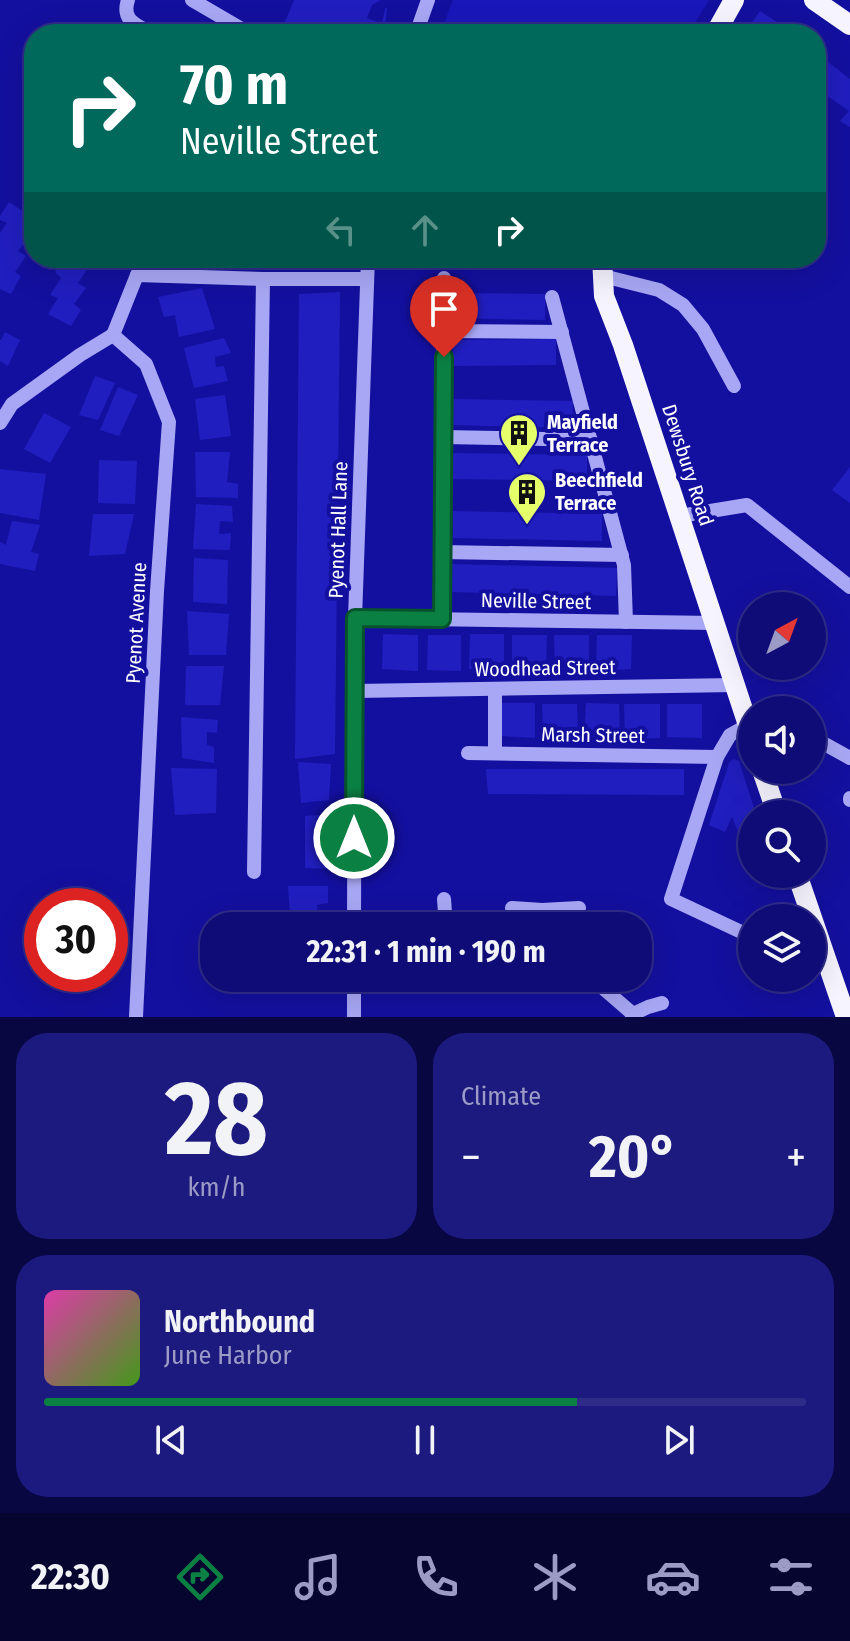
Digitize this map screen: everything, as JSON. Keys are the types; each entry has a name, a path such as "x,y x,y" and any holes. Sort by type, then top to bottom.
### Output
{"main road":[{"path":"721,24 734,0"},
{"path":"814,0 850,25"},
{"name":"Dewsbury Road","path":"603,268 604,296 740,696"},
{"path":"826,975 846,1017"}],"street":[{"path":"128,0 126,10 129,19 137,24"},
{"path":"192,0 233,24"},
{"path":"420,24 428,0"},
{"path":"0,423 12,404 113,335 141,268"},
{"name":"Pyenot Hall Lane","path":"354,912 355,618 368,268"},
{"path":"605,268 659,290 683,305 703,329 734,386"},
{"path":"137,275 367,279"},
{"path":"442,619 444,278"},
{"path":"254,872 263,279"},
{"path":"552,297 622,555 626,622"},
{"path":"444,331 562,332"},
{"name":"Pyenot Avenue","path":"113,335 146,364 169,422 157,591 136,1017"},
{"path":"443,437 591,440"},
{"path":"680,516 747,505 850,587"},
{"path":"442,552 622,555"},
{"name":"Neville Street","path":"355,618 715,623"},
{"name":"Woodhead Street","path":"355,691 736,685"},
{"path":"495,689 495,753"},
{"path":"738,729 730,735 717,757 671,899 712,913 738,929"},
{"path":"826,745 850,758"},
{"name":"Marsh Street","path":"468,753 717,757"},
{"path":"444,899 445,912"},
{"path":"512,908 579,908"},
{"path":"354,992 354,1017"},
{"path":"607,992 632,1016 662,1003"}],"shaded area":[{"path":"453,0 709,0 694,24 444,24"}],"building":[{"path":"294,0 381,0 372,5 367,18 382,24 284,24"},
{"path":"387,8 386,19 382,24"},
{"path":"760,11 780,24 751,24"},
{"path":"828,62 850,79 850,127 840,121 849,111 826,95"},
{"path":"9,202 24,212 24,243 18,251 24,255 24,259 15,272 21,276 11,294 0,289 0,233 7,223 0,220"},
{"path":"57,268 88,268 78,283 86,288 74,304 81,310 71,326 48,314 58,298 50,295 61,278 55,272"},
{"path":"202,288 215,329 179,337 175,315 164,317 158,297"},
{"path":"340,292 335,754 295,759 299,294"},
{"path":"454,293 545,294 545,320 454,318"},
{"path":"5,332 20,340 8,366 0,361 0,340"},
{"path":"224,338 231,353 215,357 216,367 224,366 228,381 194,388 184,348"},
{"path":"556,339 556,365 453,366 453,340"},
{"path":"95,376 115,383 98,420 79,415"},
{"path":"118,387 138,395 119,436 100,430"},
{"path":"225,395 231,436 200,440 195,399"},
{"path":"453,399 573,401 572,428 452,425"},
{"path":"44,413 71,427 50,463 24,449"},
{"path":"195,452 230,452 227,482 238,484 238,498 196,497"},
{"name":"Mayfield Terrace","path":"451,453 587,455 587,481 451,479"},
{"path":"99,460 137,461 135,504 98,503"},
{"path":"850,467 850,503 832,490"},
{"path":"0,469 46,474 39,520 0,513"},
{"path":"196,504 232,506 233,522 220,521 219,534 231,533 230,550 193,549"},
{"name":"Beechfield Terrace","path":"453,511 602,514 602,541 453,538"},
{"path":"93,514 134,514 125,554 89,556"},
{"path":"12,521 40,525 31,552 39,554 35,571 0,564 0,542 6,545"},
{"path":"194,558 228,560 227,604 193,602"},
{"path":"452,564 617,568 616,596 451,592"},
{"path":"187,611 229,614 226,655 189,655"},
{"path":"383,634 418,635 418,671 382,669"},
{"path":"470,634 504,634 504,670 469,669"},
{"path":"428,635 461,635 461,671 427,670"},
{"path":"512,635 547,635 546,671 512,670"},
{"path":"554,635 589,635 589,671 555,671"},
{"path":"597,635 632,635 631,669 596,671"},
{"path":"186,666 224,666 220,705 185,705"},
{"path":"502,703 535,703 535,738 500,736"},
{"path":"586,703 619,704 620,738 584,737"},
{"path":"542,704 577,704 578,738 543,737"},
{"path":"624,704 660,704 660,738 625,739"},
{"path":"667,704 702,704 702,738 667,737"},
{"path":"181,717 218,720 217,733 207,732 207,745 214,747 214,763 182,758"},
{"path":"733,759 738,761 738,784 746,784 752,800 738,800 738,832 732,817 725,832 709,825"},
{"path":"298,762 331,764 329,800 301,803"},
{"path":"171,768 217,769 216,813 175,815"},
{"path":"486,769 684,769 684,795 488,794"},
{"path":"331,814 331,869 305,868 305,816"},
{"path":"288,886 328,886 328,903 317,905 317,912 290,912"}],"place":[{"name":"Mayfield Terrace","path":"519,467"},
{"name":"Beechfield Terrace","path":"527,526"}],"route":[{"path":"354,838 355,618 442,619 444,357"}]}
